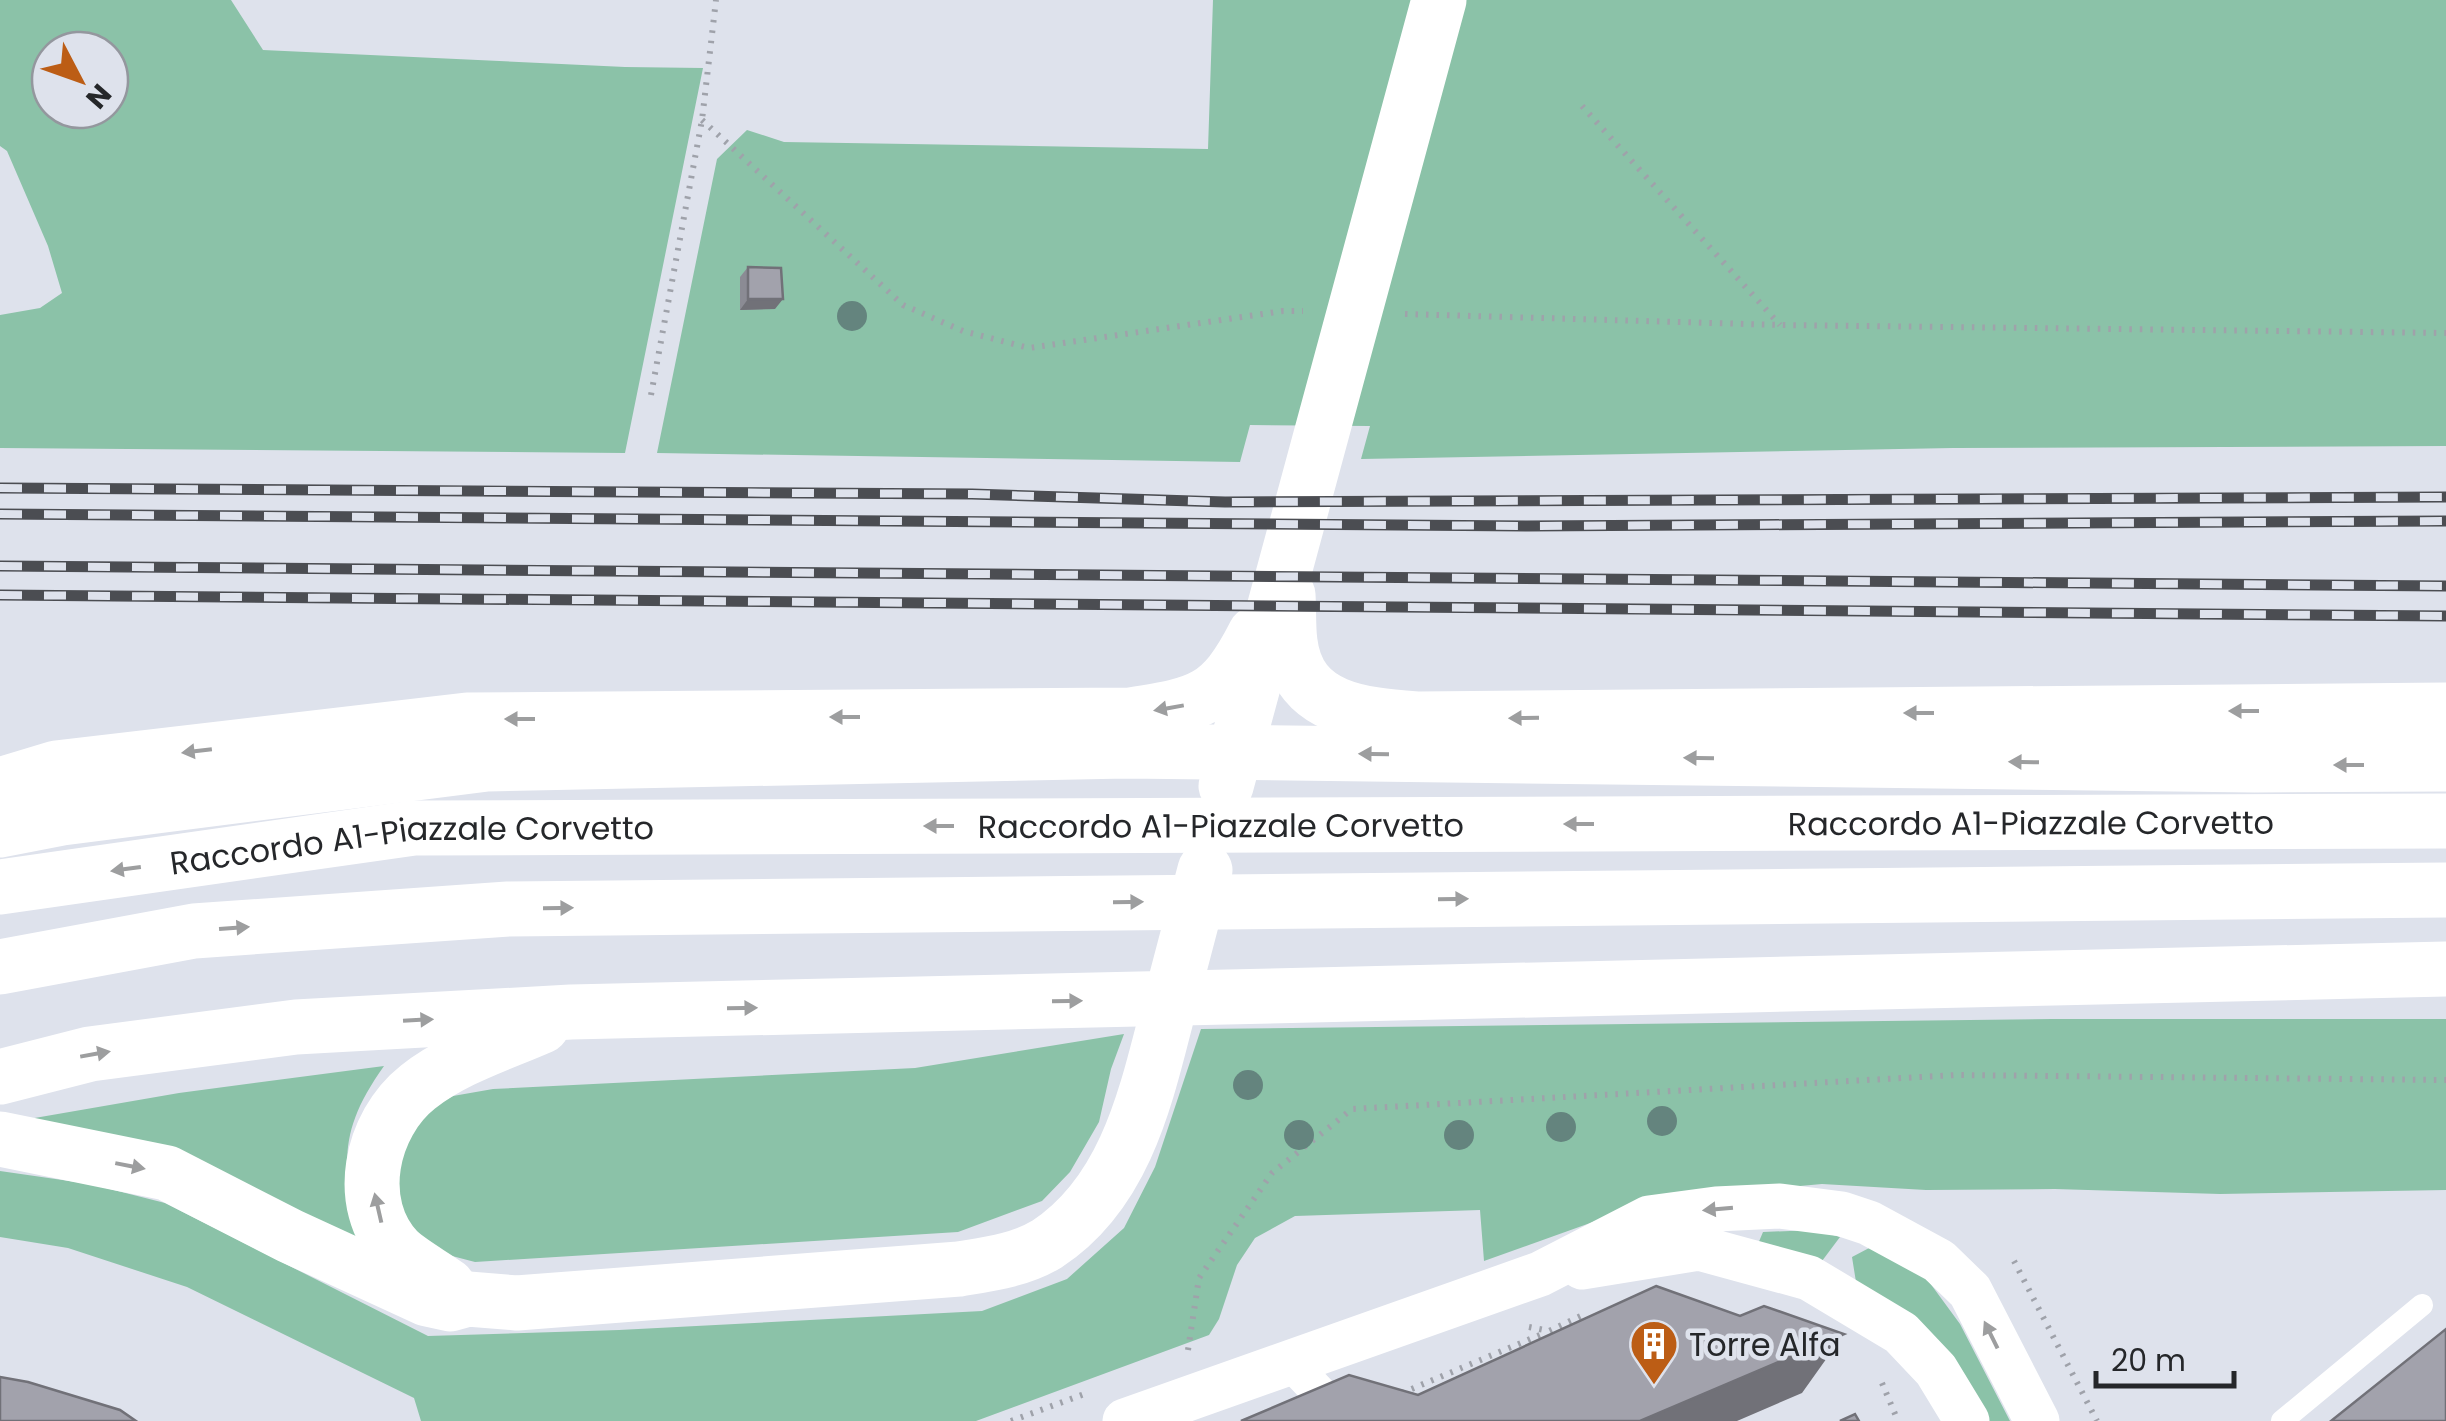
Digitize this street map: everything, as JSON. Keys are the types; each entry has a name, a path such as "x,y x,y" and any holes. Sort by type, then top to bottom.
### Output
{"highway":[{"path":"0,1140 167,1173 427,1300 450,1304 468,1299 516,1303 959,1269 1006,1261 1045,1245 1076,1220 1108,1182 1128,1146 1150,1080 1440,0"},
{"path":"1288,558 1290,644 1299,675 1327,700 1347,711 1376,716 1420,719 2446,710"},
{"path":"0,784 56,768 466,720 1130,714 1184,706 1218,688 1242,660 1288,558"},
{"path":"0,830 62,818 487,764 1126,752 2446,764"},
{"name":"Raccordo A1-Piazzale Corvetto","path":"0,888 414,828 2446,821"},
{"path":"0,967 194,931 508,908 2446,890"},
{"path":"0,1077 90,1054 296,1026 571,1012 2446,969"},
{"path":"468,1299 398,1250 382,1227 374,1196 373,1154 389,1118 418,1087 467,1059 571,1012"}],"street":[{"path":"1125,1421 1540,1274 1649,1218 1780,1206 1842,1214 1869,1223 1939,1262 1970,1291 2037,1421"},
{"path":"1832,1289 1831,1270 1840,1251 1853,1234 1869,1223"},
{"path":"1540,1274 1699,1248 1778,1267 1832,1289 1901,1333 1936,1370 1967,1421"},
{"path":"1290,1362 1346,1421"}],"lane":[{"path":"2282,1421 2422,1305"}],"path":[{"path":"651,395 702,120 716,0"},
{"path":"1582,106 1781,326"},
{"path":"702,120 903,306 962,331 1029,348 1283,310 1322,312"},
{"path":"1402,314 1781,326 2446,333"},
{"path":"1187,1356 1199,1278 1272,1173 1352,1109 1956,1075 2446,1080"},
{"path":"2014,1261 2098,1421"},
{"path":"1387,1400 1594,1310"},
{"path":"1521,1325 1549,1330"},
{"path":"1881,1380 1898,1421"}],"green space":[{"path":"0,0 231,0 263,50 703,68 625,453 0,448 0,315 40,308 62,293 48,246 7,151 0,146"},
{"path":"1213,0 2446,0 2446,446 1953,448 1361,459 1370,426 1250,425 1240,462 657,453 717,159 747,130 784,142 1208,149"},
{"path":"2052,1019 2446,1019 2446,1190 2220,1194 1926,1190 1822,1184 1632,1208 1484,1261 1480,1210 1295,1216 1255,1238 1237,1265 1219,1319 1209,1335 976,1421 421,1421 414,1398 187,1287 68,1248 0,1237 0,1171 90,1184 165,1203 428,1336 982,1311 1067,1279 1124,1228 1155,1167 1201,1029"},
{"path":"1124,1034 1099,1122 1070,1172 1042,1201 958,1232 475,1262 433,1251 410,1228 394,1196 396,1152 428,1109 453,1096 493,1089 915,1068"},
{"path":"384,1066 358,1110 348,1149 349,1189 359,1239 0,1124 179,1093"},
{"path":"1815,1230 1840,1237 1819,1265 1755,1251 1763,1232"},
{"path":"1871,1247 1927,1279 1960,1324 2010,1421 1984,1421 1856,1282 1852,1257"}],"building":[{"path":"748,267 781,268 783,299 748,299"},
{"path":"1656,1286 1740,1316 1764,1306 1844,1334 1640,1421 1241,1421 1349,1375 1418,1395"},
{"path":"2446,1329 2446,1421 2331,1421"},
{"path":"0,1377 120,1410 136,1421 0,1421"},
{"path":"1855,1414 1859,1421 1840,1421"}],"railway":[{"path":"0,488 972,494 1225,502 2446,497"},
{"path":"0,514 1527,526 2446,521"},
{"path":"0,566 2446,586"},
{"path":"0,595 2446,616"}],"place":[{"name":"Torre Alfa","path":"1654,1386"}]}
